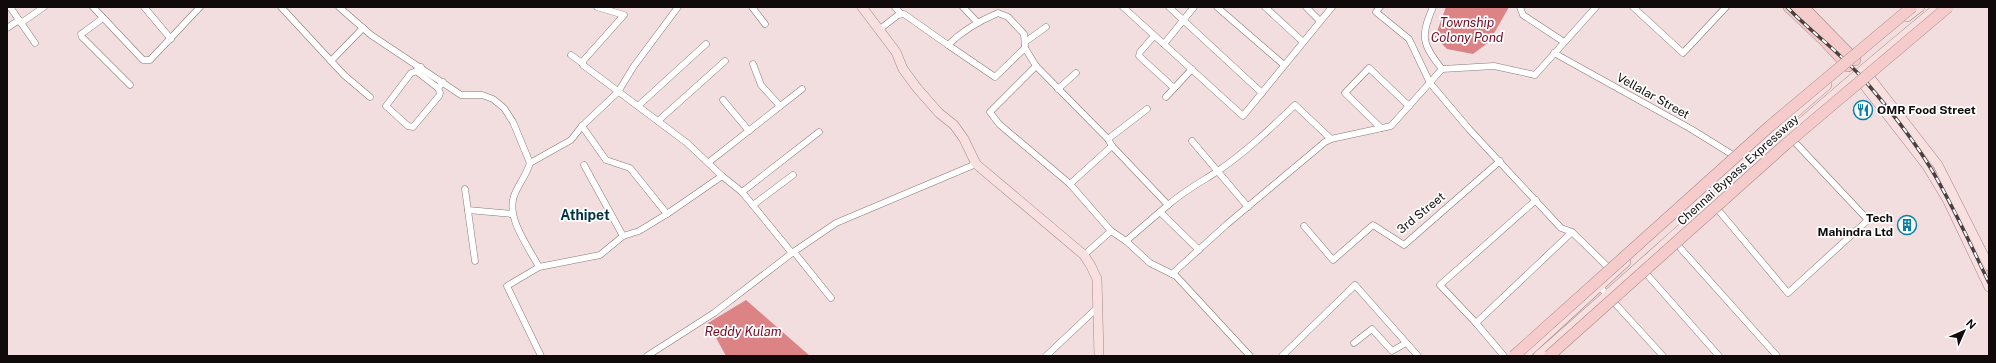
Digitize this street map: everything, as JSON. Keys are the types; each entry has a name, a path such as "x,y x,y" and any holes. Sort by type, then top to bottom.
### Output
{"highway":[{"path":"1789,7 1855,67"},
{"path":"1803,7 1855,67"},
{"name":"Chennai Bypass Expressway","path":"1514,356 1770,126 1912,7"},
{"name":"Chennai Bypass Expressway","path":"1549,351 1786,144 1948,7"}],"main road":[{"path":"862,7 896,52 903,69 917,88 939,113 954,125 964,139 976,164 1084,254 1097,279 1099,356"},
{"path":"1538,356 1549,351 1608,295 1788,134 1855,67 1920,7"},
{"path":"1524,356 1615,274 1631,256 1741,160 1855,67 1938,7"},
{"path":"1855,67 1938,166 1986,266 1989,287"}],"street":[{"path":"10,7 35,43"},
{"path":"7,28 44,7"},
{"path":"93,7 143,60 150,60 198,8"},
{"path":"144,7 171,38"},
{"path":"281,7 332,61 370,97"},
{"path":"339,7 363,28 461,94 482,95 493,99 504,108 513,122 530,163 526,176 514,196 512,214 539,267"},
{"path":"582,63 624,16 597,7"},
{"path":"530,163 571,140 582,126 618,92 634,66 678,7"},
{"path":"752,7 765,24"},
{"path":"895,7 901,14 917,22 995,77 1025,45 1046,28"},
{"path":"963,7 978,22"},
{"path":"948,45 962,31 998,13 1004,7"},
{"path":"1123,7 1243,116 1332,7"},
{"path":"1169,7 1182,21 1262,93"},
{"path":"1164,44 1194,7"},
{"path":"1217,7 1284,65"},
{"path":"1266,7 1303,42"},
{"path":"1306,7 1320,20"},
{"path":"1380,7 1376,12 1409,39 1430,83 1561,228 1572,232 1615,274"},
{"path":"1433,7 1426,24 1425,41 1428,51 1442,69"},
{"path":"1520,7 1524,15 1564,42"},
{"path":"1172,274 1248,207 1331,139 1391,126 1442,69 1494,66 1535,75 1596,7"},
{"path":"1633,7 1683,53 1726,7"},
{"path":"998,13 1004,13 1024,34 1025,45 1036,66 1108,139 1112,146 1168,205"},
{"path":"880,29 901,14"},
{"path":"103,18 81,34 82,37 130,85"},
{"path":"332,61 363,28"},
{"path":"1154,36 1140,52 1139,56 1174,88"},
{"path":"638,106 706,44"},
{"name":"Vellalar Street","path":"1554,53 1741,160 1750,168"},
{"path":"571,56 687,143 722,176 742,192 831,298"},
{"path":"658,121 725,61"},
{"path":"753,64 761,85 780,106"},
{"path":"1036,66 990,112 999,124 1070,184 1111,231 1126,241 1150,263 1172,274 1250,356"},
{"path":"416,72 438,88 440,93 411,128 386,106 411,73 416,72 421,67"},
{"path":"1381,128 1345,93 1368,68 1409,106"},
{"path":"1166,96 1192,69"},
{"path":"1058,89 1076,72"},
{"path":"438,88 443,82"},
{"path":"708,162 802,89"},
{"path":"723,100 749,131"},
{"path":"1126,241 1184,191 1217,171 1257,141 1295,105 1331,139"},
{"path":"1108,139 1147,109"},
{"path":"582,126 606,160 630,168 667,214"},
{"path":"742,192 819,132"},
{"path":"1712,202 1788,293 1868,220 1788,134"},
{"path":"1192,141 1248,207"},
{"path":"1070,184 1112,146"},
{"name":"3rd Street","path":"1304,226 1333,260 1373,225 1404,245 1500,161"},
{"path":"646,356 714,313 793,253 836,223 976,164"},
{"path":"584,165 623,236"},
{"path":"753,205 793,175"},
{"path":"541,356 507,286 539,267 600,255 623,236 639,232 722,176"},
{"path":"465,189 475,261"},
{"path":"1504,356 1476,323 1440,285 1536,200"},
{"path":"468,210 512,214"},
{"path":"1160,212 1199,250"},
{"path":"1084,254 1111,231"},
{"path":"1476,323 1572,232"},
{"path":"1672,238 1777,356"},
{"path":"1640,267 1719,356"},
{"path":"1282,356 1355,286 1418,356"},
{"path":"1600,287 1663,356"},
{"path":"1046,356 1098,307"},
{"path":"1354,343 1372,329 1392,352 1406,343"},
{"path":"1549,351 1558,356"}],"water":[{"name":"Township Colony Pond","path":"1446,7 1509,7 1489,42 1473,54 1447,49 1435,37"},
{"name":"Reddy Kulam","path":"746,300 810,356 726,356 708,323"}],"railway":[{"path":"1787,7 1857,72 1884,103 1910,137 1926,160 1941,186 1989,283"}],"place":[{"name":"OMR Food Street","path":"1863,110"},
{"name":"Tech Mahindra Ltd","path":"1907,225"}],"district":[{"name":"Athipet","path":"585,215"}]}
